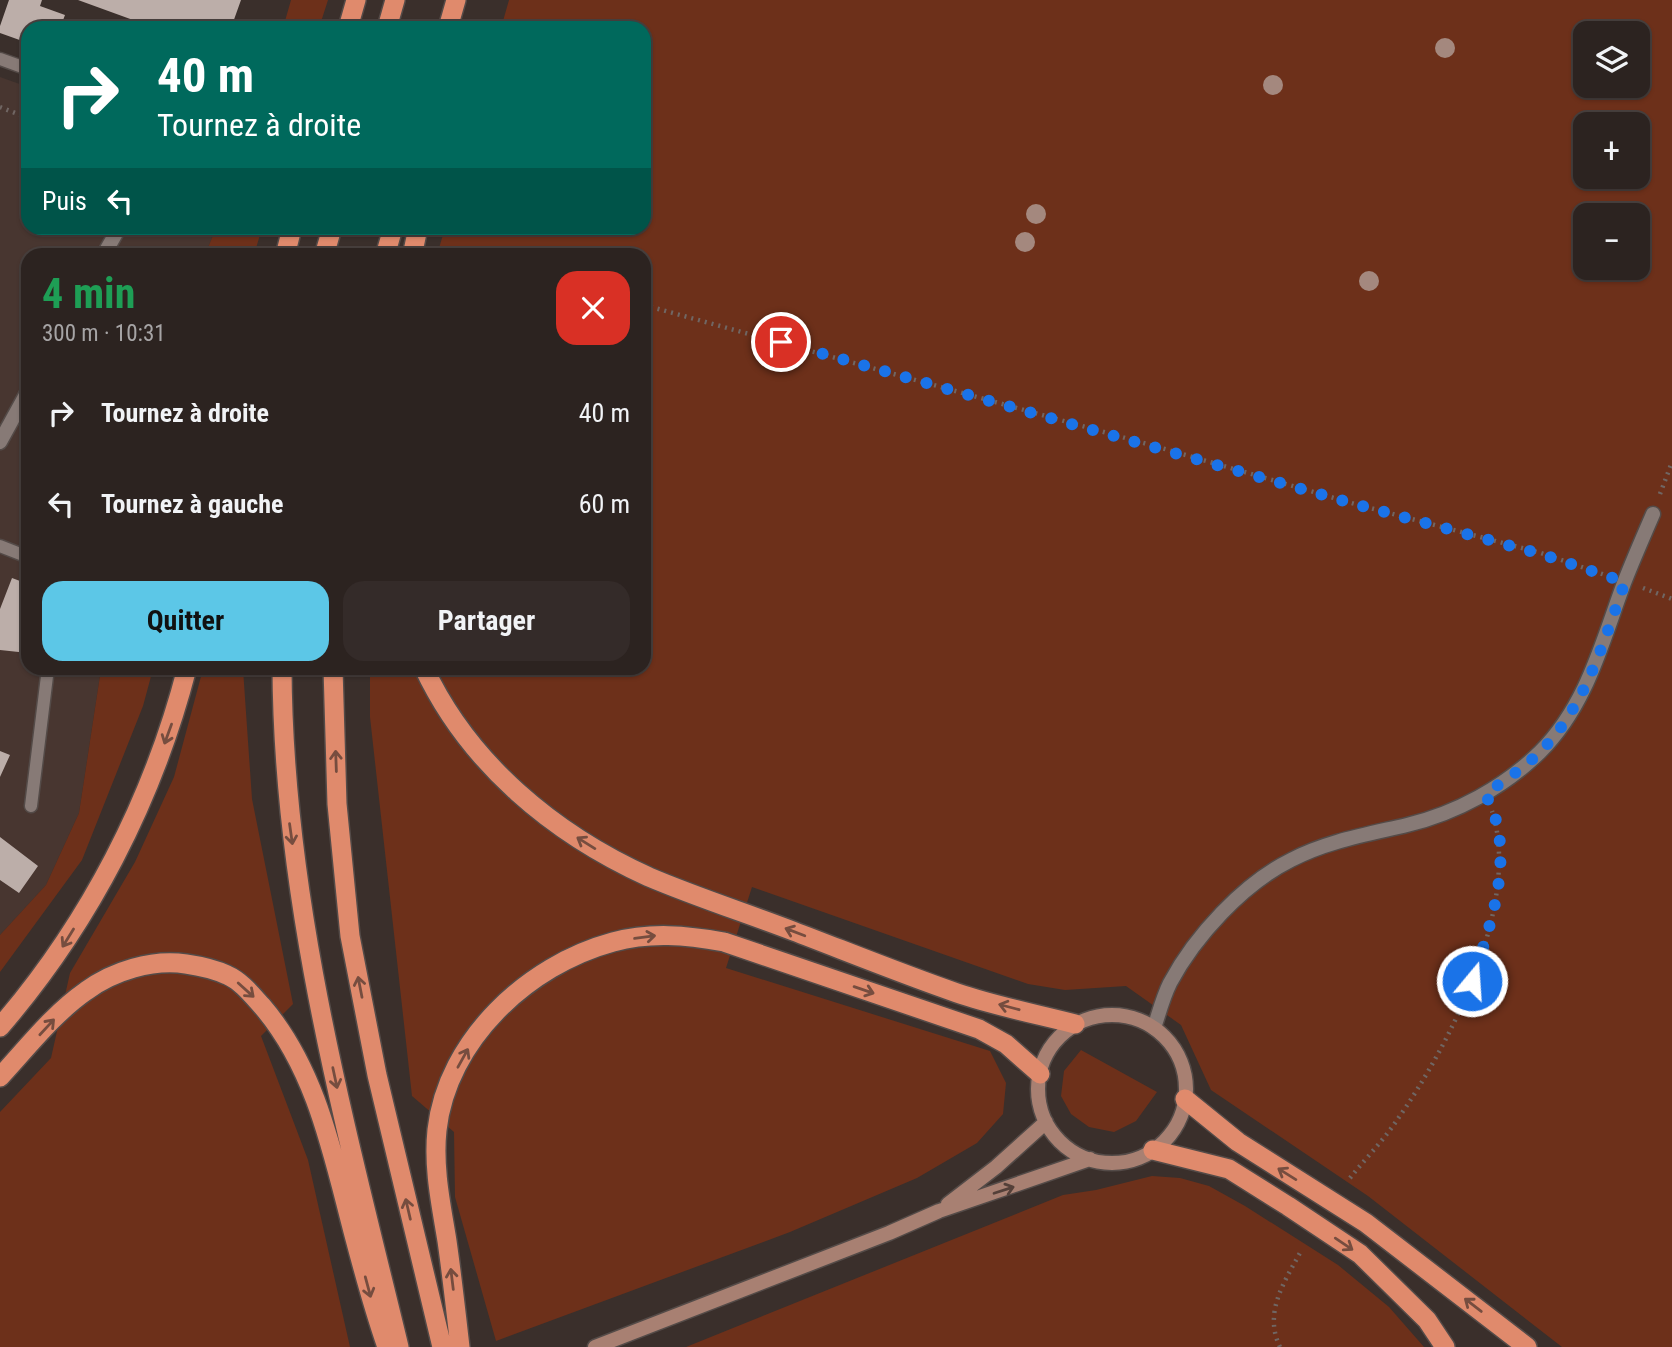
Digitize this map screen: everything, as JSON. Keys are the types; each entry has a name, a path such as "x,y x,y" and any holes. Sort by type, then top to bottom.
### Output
{"highway":[{"path":"350,21 356,0"},
{"path":"389,21 395,0"},
{"path":"450,21 456,0"},
{"path":"0,1027 56,956 120,849 159,758 185,675"},
{"path":"282,675 288,811 307,944 342,1112 399,1347"},
{"path":"333,675 337,804 350,936 377,1075 442,1347"},
{"path":"428,675 458,726 488,762 525,800 555,824 598,850 650,877 959,994 1075,1024"},
{"path":"460,1347 435,1161 437,1127 446,1092 461,1057 482,1027 510,998 539,976 573,957 613,942 653,935 690,936 723,942 979,1029 1006,1044 1040,1074"},
{"path":"0,1077 62,1010 87,990 113,976 144,965 176,962 229,975 250,993 273,1019 311,1089 327,1133 372,1302 387,1347"},
{"path":"1185,1099 1238,1142 1366,1223 1527,1347"},
{"path":"1153,1150 1229,1169 1360,1254 1427,1320 1445,1347"}],"main road":[{"path":"1115,1014 1136,1018 1154,1028 1169,1042 1180,1059 1185,1078 1185,1099 1180,1119 1169,1136 1153,1150 1136,1159 1117,1163 1090,1159 1076,1153 1059,1140 1046,1122 1039,1098 1040,1074 1046,1054 1059,1037 1075,1024 1094,1016 1115,1014"},
{"path":"939,1211 996,1167 1046,1122"},
{"path":"595,1347 877,1238 939,1211 1090,1159"}],"street":[{"path":"0,442 21,404"},
{"path":"1154,1028 1170,984 1202,934 1258,881 1291,859 1370,833 1434,817 1485,794 1541,751 1566,721 1588,684 1653,514"}],"lane":[{"path":"0,59 21,66"},
{"path":"0,545 21,553"},
{"path":"31,806 47,675"}],"path":[{"path":"0,107 21,115"},
{"path":"651,307 1541,554 1672,599"},
{"path":"1653,514 1672,462"},
{"path":"1350,1178 1396,1122 1421,1083 1450,1030 1472,981 1496,904 1499,868 1499,830 1485,794"},
{"path":"1280,1347 1276,1339 1273,1312 1283,1285 1301,1251"}],"shaded area":[{"path":"291,0 328,0 321,21 285,21"},
{"path":"509,0 1672,0 1672,1347 1562,1347 1368,1196 1211,1090 1181,1025 1126,986 1065,990 1028,984 752,887 726,968 990,1051 1006,1083 1003,1114 977,1143 917,1178 790,1232 496,1341 455,1197 454,1132 412,1096 370,717 370,675 651,675 651,248 439,248 443,235 651,235 651,21 503,21"},
{"path":"0,77 21,84 21,235 213,235 208,248 21,248 21,675 100,675 79,813 46,885 0,935"},
{"path":"213,235 260,235 256,248 208,248"},
{"path":"100,675 151,675 143,706 82,860 0,972 0,935 46,885 79,813"},
{"path":"201,675 243,675 252,799 293,1004 261,1036 308,1160 350,1347 0,1347 0,1112 51,1058 70,973 135,862 174,777"},
{"path":"1081,1050 1157,1092 1136,1121 1114,1132 1089,1127 1071,1114 1061,1096 1064,1071"},
{"path":"1152,1176 1180,1178 1209,1186 1245,1206 1338,1265 1389,1307 1424,1347 686,1347 1063,1195"}],"building":[{"path":"9,0 42,0 40,6 65,15 63,21 21,21 21,40 0,33"},
{"path":"78,0 241,0 234,21 136,21"},
{"path":"12,578 21,581 21,652 0,650 0,609"},
{"path":"0,751 10,755 0,777"},
{"path":"0,837 38,866 19,893 0,880"}],"route":[{"path":"781,342 1541,554 1625,582 1588,684 1566,721 1541,751 1485,794 1499,830 1499,868 1496,904 1472,981"}]}
